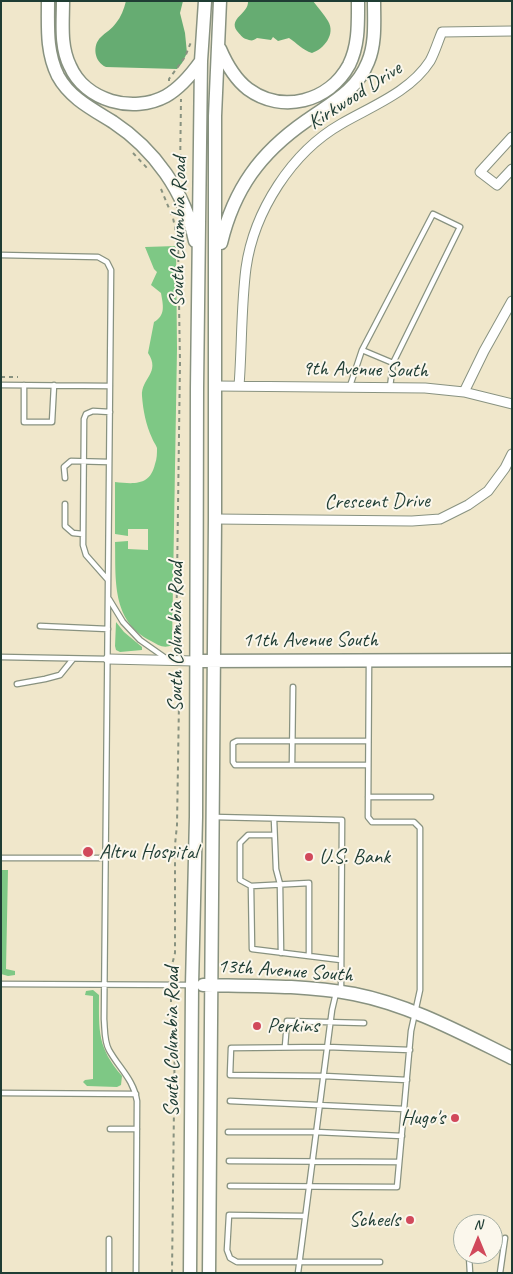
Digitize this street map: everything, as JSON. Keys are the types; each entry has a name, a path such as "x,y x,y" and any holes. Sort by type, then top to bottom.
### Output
{"main road":[{"path":"48,1 48,46 52,62 59,77 72,95 134,137 164,170 185,208 193,231 199,260"},
{"path":"63,1 64,48 70,67 77,78 88,89 101,97 116,103 137,104 152,102 175,90 201,62"},
{"name":"South Columbia Road","path":"190,1273 192,985 196,817 195,661 201,62 206,1"},
{"name":"South Columbia Road","path":"209,1273 216,386 215,116 220,1"},
{"path":"218,46 238,80 247,88 268,99 291,103 302,102 327,90 348,66 356,43 358,1"},
{"path":"216,260 222,235 234,201 251,172 267,152 305,122 343,97 358,80 369,62 374,34 374,1"},
{"path":"198,345 200,362 210,382 216,386"},
{"name":"11th Avenue South","path":"195,661 512,660"},
{"name":"13th Avenue South","path":"192,985 283,986 339,992 385,1002 459,1031 512,1058"},
{"path":"191,1246 197,1273"}],"street":[{"name":"Kirkwood Drive","path":"239,386 246,267 266,205 282,179 309,146 340,124 396,93 417,77 431,60 442,32 512,31"},
{"path":"512,137 480,172 497,186 512,169"},
{"path":"464,392 512,301"},
{"name":"9th Avenue South","path":"216,386 425,388 464,392 512,404"},
{"name":"Crescent Drive","path":"215,519 412,521 440,519 468,505 488,491 505,468 512,454"},
{"name":"11th Avenue South","path":"108,659 195,661"}],"lane":[{"path":"350,386 362,350 433,214 460,227 393,363 390,387"},
{"path":"1,255 98,257 107,262 110,270 105,1037 109,1049 131,1081 136,1094 136,1273"},
{"path":"362,350 393,363"},
{"path":"1,385 110,386"},
{"path":"24,385 24,422 52,422 54,385"},
{"path":"108,580 86,555 83,545 84,419 86,414 93,411 110,412"},
{"path":"65,478 64,467 71,461 109,462"},
{"path":"65,504 65,526 72,534 83,534"},
{"path":"108,598 123,622 140,640 169,660"},
{"path":"40,626 108,629"},
{"path":"1,657 108,659"},
{"path":"17,684 45,680 60,675 73,659"},
{"path":"230,1186 397,1188 414,1012 420,990 420,828 414,822 372,822 368,817 369,660"},
{"path":"292,765 293,687"},
{"path":"368,741 236,741 233,752 233,762 235,765 368,765"},
{"path":"368,796 431,797"},
{"path":"213,817 342,820 339,992 331,1021 327,1047 298,1273"},
{"path":"274,818 276,869 280,884 280,953"},
{"path":"274,835 248,835 240,843 240,880 251,886 309,883 309,956"},
{"path":"1,858 106,858"},
{"path":"251,886 252,949 341,960"},
{"path":"1,984 192,985"},
{"path":"285,1048 287,1021 364,1023"},
{"path":"407,1080 324,1076 230,1075 231,1048 327,1047 410,1050"},
{"path":"1,1093 136,1094"},
{"path":"230,1101 404,1109"},
{"path":"110,1129 137,1129"},
{"path":"228,1132 316,1132 402,1136"},
{"path":"229,1161 399,1162"},
{"path":"305,1216 229,1216 227,1250 230,1258 237,1262 380,1262"},
{"path":"500,1273 505,1238"},
{"path":"109,1239 109,1273"}],"path":[{"path":"171,84 169,79 185,57 191,42"},
{"path":"177,93 182,100 180,177"},
{"path":"161,190 173,218 178,241 180,363 175,638"},
{"path":"1,377 18,377"},
{"path":"172,965 175,953 175,845 179,702 175,681"},
{"path":"171,999 175,1024 172,1273"}],"green space":[{"path":"126,1 183,1 180,13 187,53 177,69 106,67 99,61 95,49 96,44 118,21"},
{"path":"248,1 313,1 328,21 331,31 330,36 321,48 312,53 289,38 278,41 273,37 271,40 257,38 251,40 242,37 235,27 235,23"},
{"path":"176,246 177,349 172,645 166,647 156,644 138,633 122,611 116,584 115,542 128,541 128,549 148,550 148,529 128,529 128,536 115,534 115,482 135,483 145,480 153,471 156,462 157,448 146,423 142,396 144,384 152,371 148,353 154,322 162,313 163,306 161,293 151,285 157,272 145,247"},
{"path":"116,622 124,632 142,647 142,650 120,652 116,650"},
{"path":"1,870 8,870 6,969 15,971 15,975 8,976 1,974"},
{"path":"93,990 99,995 99,1019 104,1047 114,1066 122,1076 121,1085 117,1087 87,1086 83,1082 93,1079 93,996 85,995 86,991"}],"place":[{"name":"Altru Hospital","path":"88,852"},
{"name":"U.S. Bank","path":"309,857"},
{"name":"Perkins","path":"257,1026"},
{"name":"Hugo's","path":"455,1118"},
{"name":"Scheels","path":"410,1220"}]}
